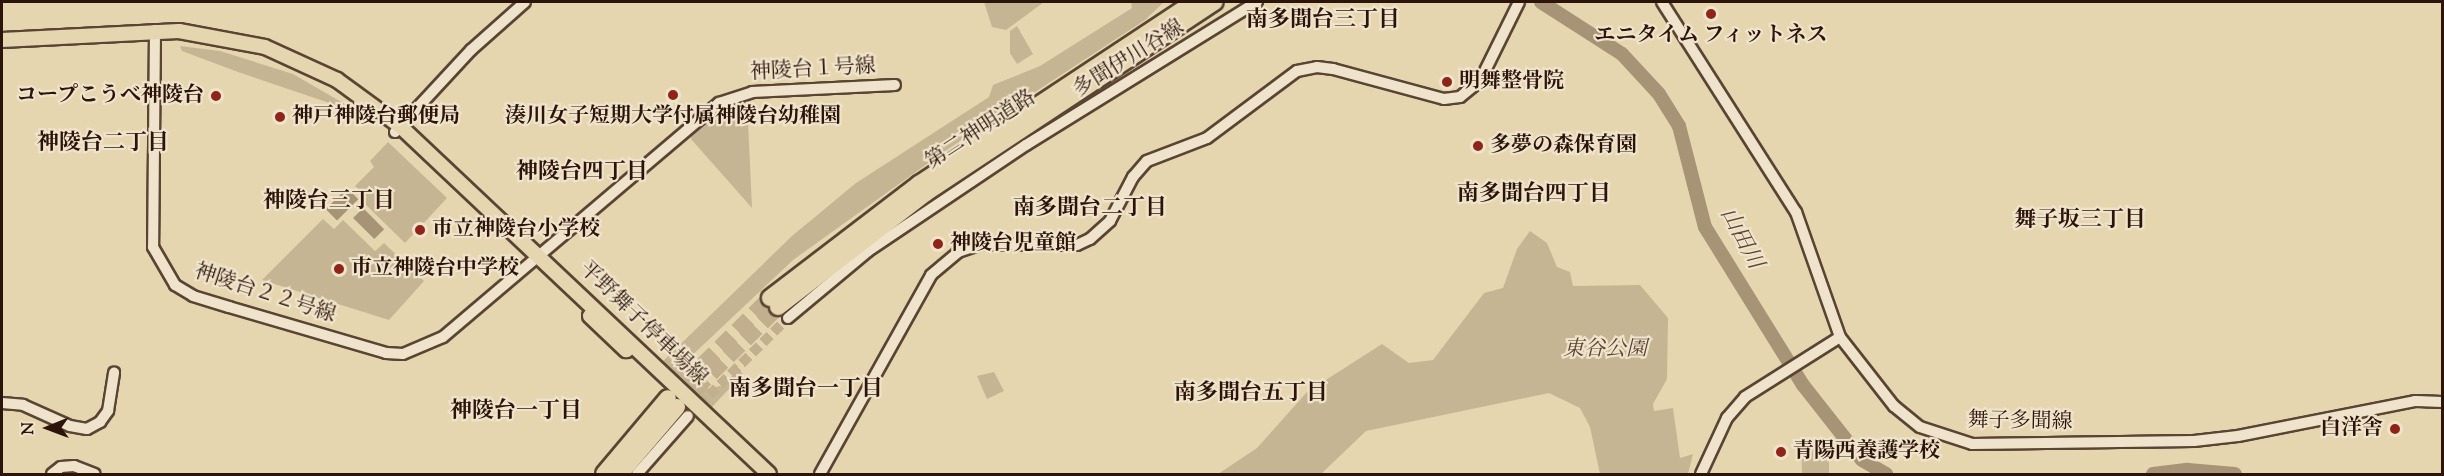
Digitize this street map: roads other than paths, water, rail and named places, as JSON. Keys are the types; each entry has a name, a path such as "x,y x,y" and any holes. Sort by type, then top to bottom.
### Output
{"highway":[{"name":"第二神明道路","path":"779,308 919,184 1194,2"},
{"name":"第二神明道路","path":"779,308 918,199 1215,2"},
{"path":"604,474 678,407"},
{"path":"620,474 678,407"}],"main road":[{"name":"平野舞子停車場線","path":"2,47 155,35"},
{"name":"平野舞子停車場線","path":"2,40 155,35 225,38 281,53 337,80 398,129 769,474"},
{"name":"平野舞子停車場線","path":"537,259 759,474"}],"street":[{"path":"398,129 471,50 525,2"},
{"name":"多聞伊川谷線","path":"779,308 1026,145 1257,2"},
{"path":"820,474 931,275 958,252 981,244 1077,245 1090,240 1110,221 1133,177 1147,161 1207,138 1297,70 1325,68 1444,99 1460,97 1480,81 1519,2"},
{"name":"舞子多聞線","path":"1662,2 1796,212 1840,337 1909,419 1937,435 1972,444 2194,441 2238,436 2415,401 2442,402"},
{"name":"神陵台２２号線","path":"155,35 153,247 175,285 193,296 386,353"},
{"name":"神陵台１号線","path":"386,353 403,354 429,346 537,259 679,132 719,103 752,92 895,85"},
{"path":"1701,474 1727,418 1745,397 1840,337"},
{"path":"2,403 23,405 70,426 87,429 100,422 108,411 114,372"},
{"path":"637,474 678,407"},
{"path":"52,474 61,467 74,466 95,474"}],"waterway":[{"name":"山田川","path":"1541,2 1622,54 1659,94 1679,126 1705,227 1803,385 1862,460 1886,474"},
{"name":"山田川","path":"2153,474 2188,470 2235,474"}],"tunnel":[{"path":"669,398 770,298"},
{"path":"677,407 778,307"},
{"path":"688,416 788,318"}],"place":[{"name":"エニタイム フィットネス","path":"1711,14"},
{"name":"明舞整骨院","path":"1447,82"},
{"name":"湊川女子短期大学付属神陵台幼稚園","path":"673,95"},
{"name":"コープこうべ神陵台","path":"216,96"},
{"name":"神戸神陵台郵便局","path":"280,117"},
{"name":"多夢の森保育園","path":"1478,146"},
{"name":"市立神陵台小学校","path":"420,230"},
{"name":"神陵台児童館","path":"938,244"},
{"name":"市立神陵台中学校","path":"339,269"},
{"name":"白洋舎","path":"2395,429"},
{"name":"青陽西養護学校","path":"1781,452"}],"district":[{"name":"南多聞台三丁目","path":"1323,22"},
{"name":"神陵台二丁目","path":"103,145"},
{"name":"神陵台四丁目","path":"582,174"},
{"name":"南多聞台四丁目","path":"1534,196"},
{"name":"神陵台三丁目","path":"329,203"},
{"name":"南多聞台二丁目","path":"1090,210"},
{"name":"舞子坂三丁目","path":"2080,222"},
{"name":"南多聞台一丁目","path":"806,391"},
{"name":"南多聞台五丁目","path":"1251,395"},
{"name":"神陵台一丁目","path":"516,413"}],"park label":[{"name":"東谷公園","path":"1605,350"}]}
